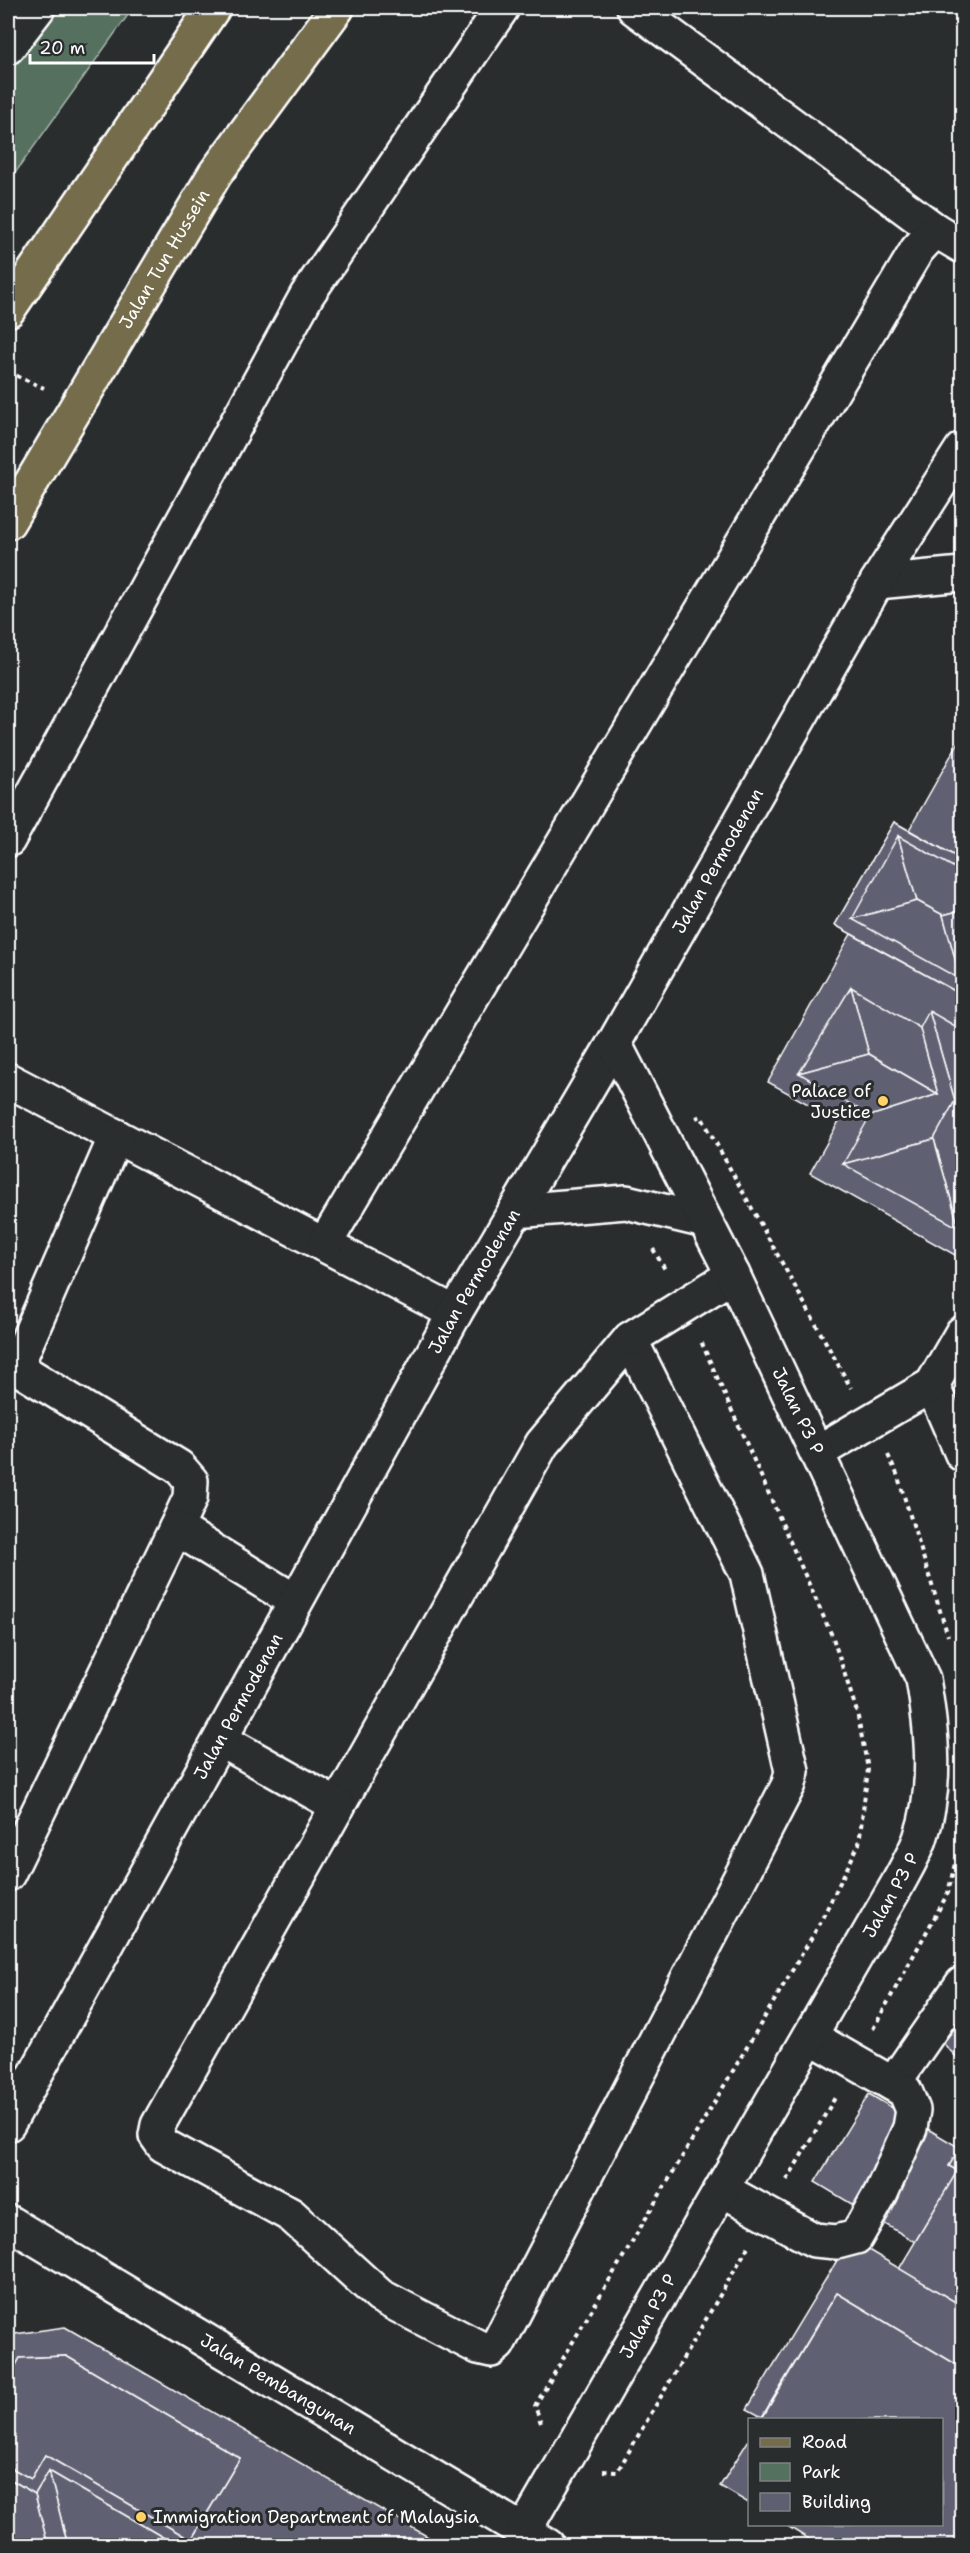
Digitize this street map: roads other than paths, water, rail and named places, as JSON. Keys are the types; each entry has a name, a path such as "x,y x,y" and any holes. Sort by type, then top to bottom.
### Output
{"main road":[{"path":"8,310 213,8"},
{"name":"Jalan Tun Hussein","path":"8,522 215,174 337,8"}],"street":[{"path":"8,47 38,8"},
{"path":"8,840 307,295 502,8"},
{"path":"634,8 949,238"},
{"path":"324,1245 917,250 949,238"},
{"name":"Jalan Permodenan","path":"8,2124 455,1313 614,1043 877,582 963,449"},
{"path":"877,582 963,574"},
{"name":"Jalan P3 P","path":"536,2538 723,2190 897,1885 920,1839 930,1786 932,1731 924,1679 734,1275 614,1043"},
{"path":"8,1080 455,1313"},
{"path":"8,1874 190,1498 191,1481 179,1467 12,1364 116,1136"},
{"path":"516,1210 626,1202 705,1221"},
{"path":"630,1339 747,1574 792,1771 789,1784 509,2323 498,2344 491,2350 478,2347 380,2296 291,2214 163,2145 156,2135 158,2125 542,1444 630,1339 734,1275"},
{"path":"818,1452 932,1385 963,1334"},
{"path":"932,1385 963,1455"},
{"path":"176,1528 296,1600"},
{"path":"221,1740 338,1806"},
{"path":"893,2084 963,1984"},
{"path":"723,2190 814,2240 837,2242 856,2237 881,2193 910,2128 913,2110 905,2091 811,2037"},
{"name":"Jalan Pembangunan","path":"8,2222 536,2538"}],"place":[{"name":"Palace of Justice","path":"883,1101"},
{"name":"Immigration Department of Malaysia","path":"141,2517"}]}
